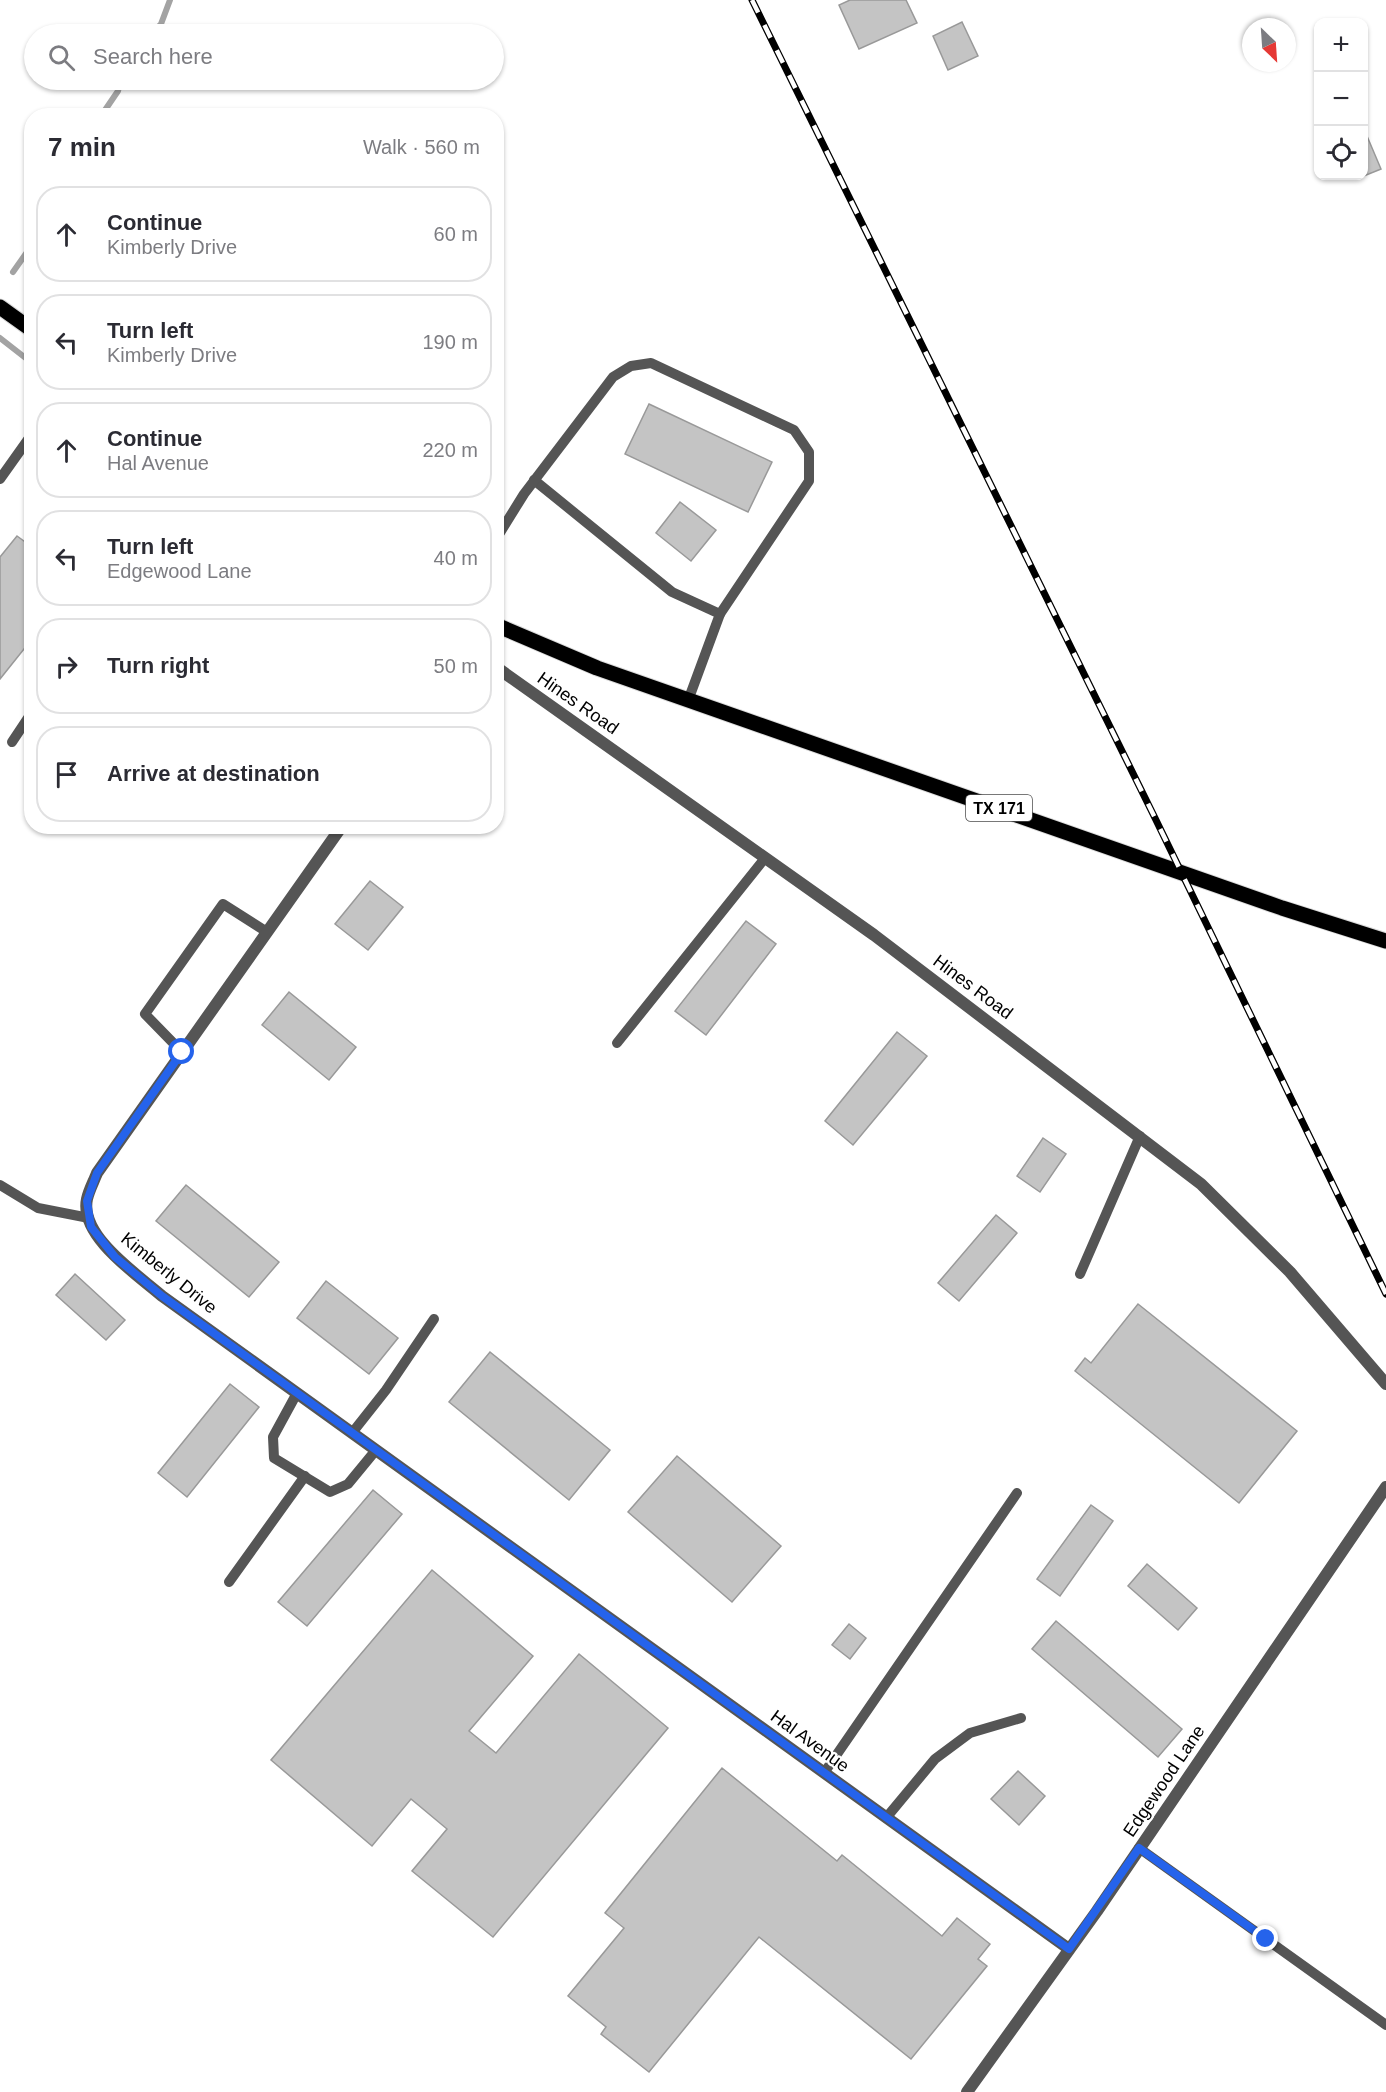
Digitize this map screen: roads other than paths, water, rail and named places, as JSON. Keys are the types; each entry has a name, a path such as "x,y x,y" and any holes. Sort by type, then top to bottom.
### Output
{"main road":[{"path":"0,307 24,324"},
{"name":"TX 171","path":"504,628 597,668 689,698 1282,908 1386,941"}],"street":[{"name":"Hines Road","path":"504,673 874,935 1201,1184 1290,1272 1386,1384"},
{"path":"90,1218 87,1201 97,1173 336,834"},
{"name":"Kimberly Drive","path":"90,1218 91,1227 115,1257 162,1296 529,1562"},
{"name":"Edgewood Lane","path":"967,2092 1139,1848 1386,1487"},
{"name":"Hal Avenue","path":"529,1562 1069,1949"}],"lane":[{"path":"504,527 534,480 614,377 631,366 651,363 794,430 809,452 810,481 720,614 689,698"},
{"path":"0,478 24,445"},
{"path":"534,480 672,592 720,614"},
{"path":"12,742 24,724"},
{"path":"617,1043 765,858"},
{"path":"182,1052 145,1014 222,904 267,932"},
{"path":"1080,1274 1140,1136"},
{"path":"0,1185 38,1208 90,1218"},
{"path":"352,1433 386,1390 434,1319"},
{"path":"297,1393 273,1437 274,1458 330,1492 348,1484 376,1450"},
{"path":"229,1582 305,1476"},
{"path":"824,1773 1017,1493"},
{"path":"886,1818 935,1759 970,1733 1021,1718"},
{"path":"1139,1848 1386,2025"}],"waterway":[{"path":"161,24 170,0"},
{"path":"106,108 118,90"},
{"path":"13,272 24,256"},
{"path":"0,338 24,357"}],"railway":[{"path":"752,0 1155,818 1386,1294"}]}
